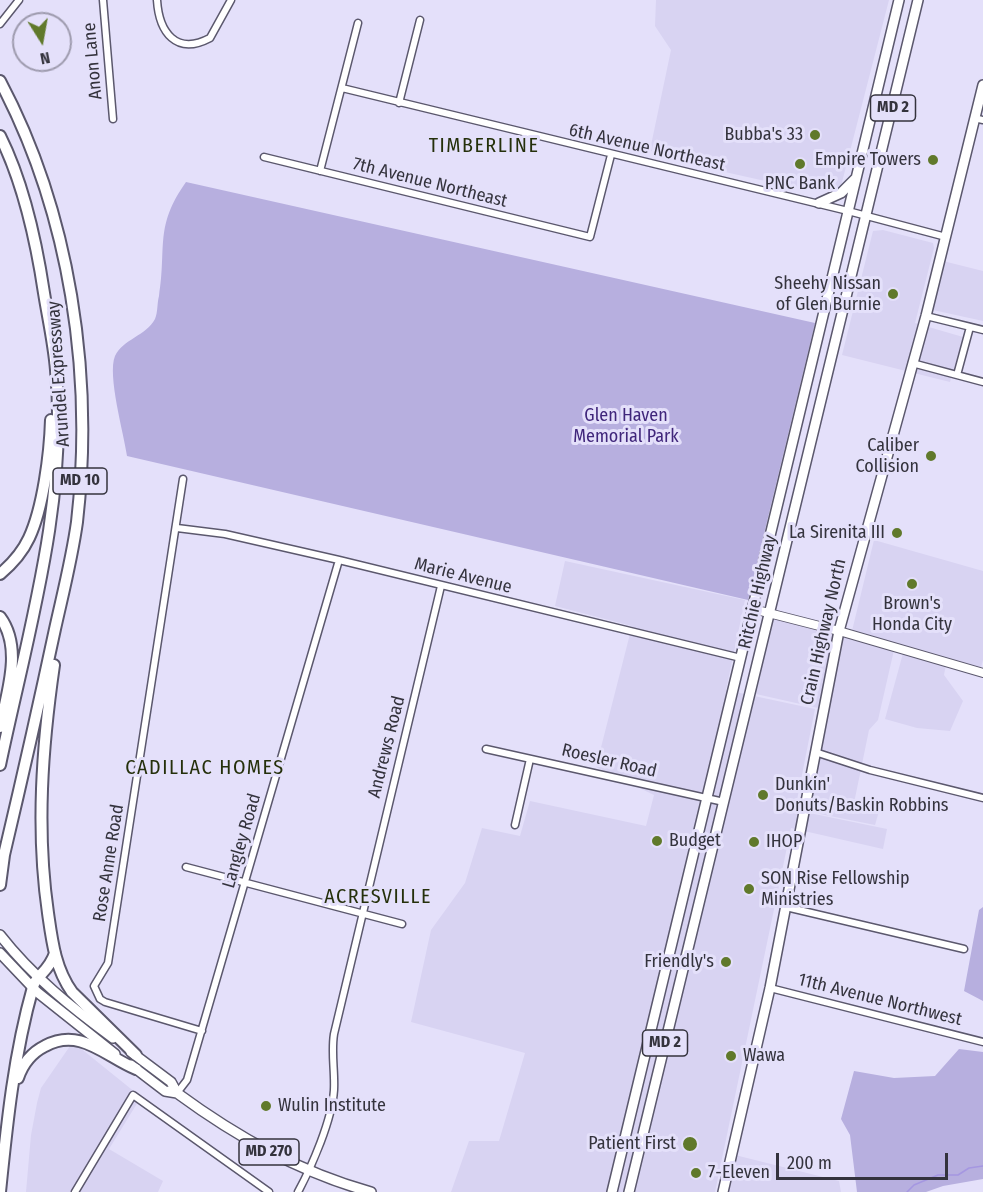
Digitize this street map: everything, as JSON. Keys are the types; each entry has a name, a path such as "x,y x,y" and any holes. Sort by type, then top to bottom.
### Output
{"highway":[{"name":"Arundel Expressway","path":"0,81 43,184 62,250 75,329 83,425 76,524 60,607 4,855 0,885"},
{"name":"Arundel Expressway","path":"0,136 24,200 37,248 56,369 57,451 52,513 0,765"},
{"path":"0,574 23,548 37,514 46,461 50,404 56,369"},
{"path":"60,607 62,621 48,707 41,803 44,885 54,953 64,980 72,992 136,1055"},
{"path":"0,617 9,631 12,653 0,727"},
{"path":"12,1095 11,1084 35,982 50,968 54,953"},
{"path":"0,1192 12,1095 21,1068 29,1058 41,1048 62,1040 87,1042 136,1069"}],"main road":[{"name":"Ritchie Highway","path":"612,1192 899,0"},
{"name":"Ritchie Highway","path":"629,1192 771,614 803,468 867,216 918,0"},
{"name":"Crain Highway North","path":"723,1192 770,988 839,631 979,119 983,85"},
{"path":"819,203 841,193 856,177"},
{"name":"MD 270","path":"0,935 35,982 76,1024 165,1091 177,1093 243,1138 308,1170 371,1192"},
{"name":"MD 270","path":"0,952 11,966 171,1082 177,1093"}],"street":[{"path":"0,24 19,0"},
{"name":"Anon Lane","path":"103,0 113,119"},
{"path":"157,0 159,24 169,36 189,44 204,41 216,31 231,0"},
{"path":"399,103 420,20"},
{"path":"320,171 358,23"},
{"name":"6th Avenue Northeast","path":"342,88 611,155 819,203 946,237"},
{"name":"7th Avenue Northeast","path":"264,157 590,237 611,155"},
{"path":"926,316 983,330"},
{"path":"957,375 970,327"},
{"path":"912,363 983,382"},
{"name":"Rose Anne Road","path":"183,478 108,963 94,987 100,999 105,1002 202,1031"},
{"name":"Marie Avenue","path":"177,528 225,534 339,560 741,658"},
{"name":"Langley Road","path":"177,1093 187,1080 202,1031 339,560"},
{"name":"Andrews Road","path":"298,1192 330,1110 334,1080 331,1048 441,586"},
{"path":"753,609 839,631 983,673"},
{"name":"Roesler Road","path":"486,749 725,803"},
{"path":"814,752 870,770 983,798"},
{"path":"515,825 531,759"},
{"path":"186,867 402,924"},
{"path":"786,907 964,949"},
{"name":"11th Avenue Northwest","path":"770,988 983,1042"},
{"path":"75,1192 133,1095 269,1192"}],"shaded area":[{"path":"656,0 889,0 841,186 822,192 783,185 658,157 650,150 671,50 655,26"},
{"path":"883,230 933,243 934,248 915,323 963,337 950,382 842,355 873,231"},
{"path":"943,261 983,271 983,321 933,310"},
{"path":"874,540 983,571 983,660 981,667 947,659 944,675 963,701 950,731 917,728 885,719 905,646 852,631"},
{"path":"565,561 745,600 726,690 815,709 795,810 887,829 883,849 791,828 715,1192 451,1192 469,1141 499,1141 525,1053 411,1022 431,930 465,883 482,828 520,836 530,801 646,826 654,795 596,767 632,626 555,606"},
{"path":"772,618 894,650 878,720 869,730 854,803 879,811 875,825 810,812 827,710 756,694"},
{"path":"70,1046 79,1047 141,1097 109,1149 163,1181 158,1192 26,1192 31,1135 41,1088"},
{"path":"735,1155 839,1181 841,1192 727,1192"}],"green space":[{"name":"Glen Haven Memorial Park","path":"186,182 815,323 748,600 127,456 114,390 113,365 115,356 123,345 146,330 155,319 166,225 169,212"},
{"path":"983,907 983,1001 964,991 979,910"},
{"path":"959,1049 983,1052 983,1179 943,1186 926,1192 857,1192 850,1135 841,1119 854,1071 894,1078 935,1076"}],"waterway":[{"path":"907,1192 914,1185 938,1175 958,1175 969,1168 983,1166"}],"place":[{"name":"Bubba's 33","path":"815,135"},
{"name":"Empire Towers","path":"933,160"},
{"name":"PNC Bank","path":"800,164"},
{"name":"Sheehy Nissan of Glen Burnie","path":"893,294"},
{"name":"Caliber Collision","path":"931,456"},
{"name":"La Sirenita III","path":"897,533"},
{"name":"Brown's Honda City","path":"912,584"},
{"name":"Dunkin' Donuts/Baskin Robbins","path":"763,795"},
{"name":"Budget","path":"657,841"},
{"name":"IHOP","path":"754,842"},
{"name":"SON Rise Fellowship Ministries","path":"749,889"},
{"name":"Friendly's","path":"726,962"},
{"name":"Wawa","path":"731,1056"},
{"name":"Wulin Institute","path":"266,1106"},
{"name":"Patient First","path":"690,1144"},
{"name":"7-Eleven","path":"696,1173"}],"district":[{"name":"TIMBERLINE","path":"484,146"},
{"name":"CADILLAC HOMES","path":"205,768"},
{"name":"ACRESVILLE","path":"378,897"}]}
